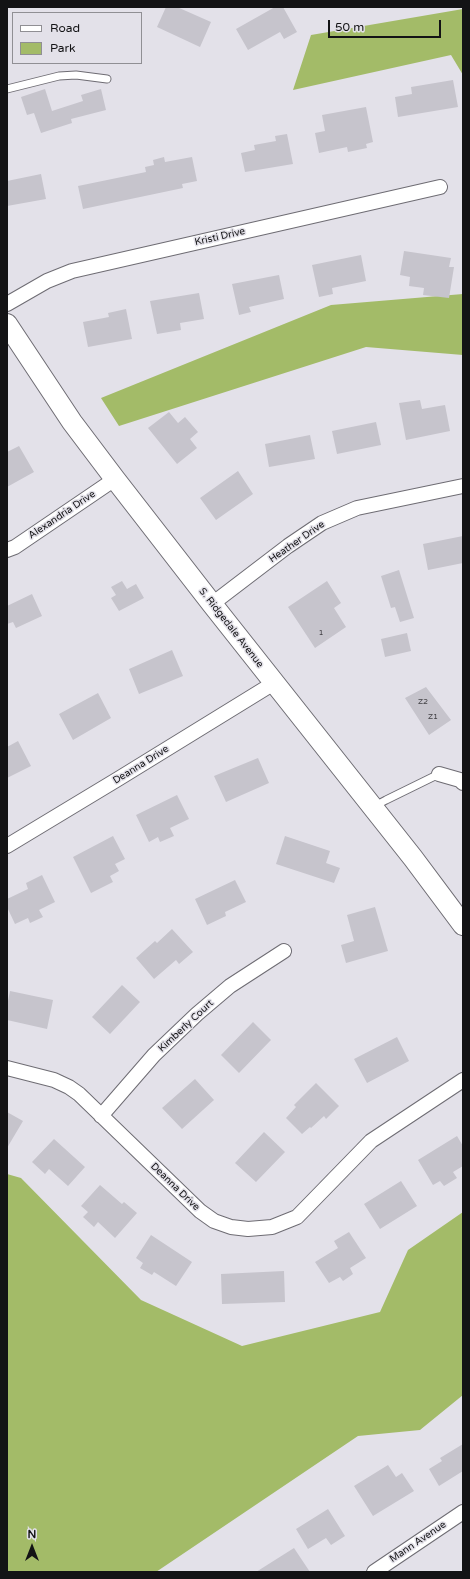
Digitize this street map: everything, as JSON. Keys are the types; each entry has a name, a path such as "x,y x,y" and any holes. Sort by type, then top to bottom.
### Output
{"main road":[{"name":"S. Ridgedale Avenue","path":"7,324 72,422 212,604 413,858 463,925"}],"street":[{"name":"Kristi Drive","path":"7,304 47,281 72,271 440,187"},
{"name":"Alexandria Drive","path":"7,550 15,547 116,479"},
{"name":"Heather Drive","path":"212,604 288,546 322,523 357,508 463,486"},
{"name":"Deanna Drive","path":"7,846 274,683"},
{"path":"439,774 463,782"},
{"name":"Kimberly Court","path":"101,1116 154,1055 197,1014 230,986 284,951"},
{"name":"Deanna Drive","path":"7,1068 54,1080 69,1087 79,1094 200,1211 214,1221 231,1227 248,1229 272,1227 288,1222 302,1213 370,1141 463,1080"},
{"name":"Mann Avenue","path":"374,1572 463,1512"}],"lane":[{"path":"7,89 59,76 76,75 107,79"},
{"path":"373,807 439,774"}],"green space":[{"path":"463,9 463,75 451,55 293,90 311,35"},
{"path":"463,294 463,355 366,347 119,426 101,398 331,305"},
{"path":"7,1174 21,1178 141,1300 242,1346 380,1312 408,1250 463,1212 463,1395 420,1430 358,1436 156,1572 7,1572"}],"building":[{"path":"166,7 177,7 211,22 200,47 157,27"},
{"path":"275,7 283,7 297,32 284,39 280,32 248,50 236,29"},
{"path":"453,80 458,107 398,117 395,97 412,94 411,87"},
{"path":"45,89 52,111 83,101 81,95 101,89 106,110 71,119 72,123 41,133 34,113 27,115 21,97"},
{"path":"366,107 373,142 366,144 367,148 348,152 347,147 319,153 315,133 325,131 322,115"},
{"path":"287,134 293,164 245,172 241,153 255,150 254,145 276,141 275,136"},
{"path":"164,157 165,162 192,157 197,181 182,184 183,188 83,209 78,186 146,172 145,167 154,165 153,160"},
{"path":"41,174 46,199 7,206 7,181"},
{"path":"404,251 451,258 449,267 454,267 449,298 423,295 424,288 409,286 410,277 400,275"},
{"path":"361,255 366,281 332,288 333,294 319,297 312,265"},
{"path":"279,275 284,299 249,307 251,312 239,315 232,284"},
{"path":"199,293 204,319 180,323 181,330 157,334 150,301"},
{"path":"126,309 132,339 88,347 83,322 109,317 108,313"},
{"path":"420,400 422,409 445,405 450,431 406,440 399,403"},
{"path":"169,412 178,423 185,417 198,432 190,439 197,448 177,464 148,428"},
{"path":"376,422 381,445 337,454 332,431"},
{"path":"310,435 315,459 269,467 265,444"},
{"path":"19,446 34,472 7,487 7,452"},
{"path":"238,471 253,494 216,520 200,498"},
{"path":"463,536 463,563 428,570 423,544"},
{"path":"399,570 414,618 400,622 395,607 391,608 381,576"},
{"path":"122,581 127,589 136,584 144,598 119,611 111,598 116,595 111,587"},
{"path":"327,581 341,603 334,608 346,627 315,648 288,607"},
{"path":"32,594 42,616 16,628 13,622 7,624 7,606"},
{"path":"407,633 411,651 385,657 381,639"},
{"path":"172,650 183,676 139,694 129,669"},
{"path":"426,687 451,720 429,735 405,698"},
{"path":"98,693 111,718 73,740 59,714"},
{"path":"18,741 31,766 7,778 7,747"},
{"path":"258,758 269,783 226,802 214,776"},
{"path":"177,795 189,819 170,828 174,836 160,842 158,837 149,842 136,815"},
{"path":"113,836 125,859 115,864 119,871 110,876 113,882 91,893 73,857"},
{"path":"285,836 330,851 326,863 340,868 334,883 276,864"},
{"path":"42,875 55,902 39,910 43,917 30,923 28,918 15,924 7,907 7,899 28,889 26,883"},
{"path":"235,880 246,902 225,912 226,916 207,925 195,899"},
{"path":"375,907 388,951 346,963 341,945 354,941 347,915"},
{"path":"172,929 193,952 179,964 176,960 154,979 136,958 155,941 157,943"},
{"path":"122,985 140,1002 110,1034 92,1017"},
{"path":"10,991 53,1000 47,1029 7,1020 7,1006"},
{"path":"253,1022 271,1040 239,1073 221,1055"},
{"path":"397,1037 409,1061 367,1083 354,1059"},
{"path":"195,1079 214,1100 182,1129 162,1108"},
{"path":"316,1083 339,1106 326,1119 324,1116 302,1134 286,1118 296,1107 294,1105"},
{"path":"7,1112 23,1121 7,1148"},
{"path":"264,1132 285,1152 256,1182 235,1163"},
{"path":"457,1136 463,1146 463,1166 453,1172 457,1178 444,1186 440,1181 433,1185 418,1160"},
{"path":"54,1139 85,1167 68,1186 49,1169 45,1174 32,1162"},
{"path":"401,1181 417,1206 380,1229 364,1204"},
{"path":"100,1185 122,1204 124,1202 137,1213 115,1238 98,1222 94,1227 83,1217 88,1212 81,1206"},
{"path":"349,1232 366,1258 350,1268 353,1274 343,1281 340,1277 329,1283 315,1262 338,1248 334,1241"},
{"path":"151,1235 192,1262 176,1286 154,1272 152,1275 140,1268 143,1263 136,1258"},
{"path":"284,1271 285,1302 222,1304 221,1274"},
{"path":"463,1444 463,1471 439,1486 429,1469 442,1461 440,1458"},
{"path":"388,1465 396,1477 402,1473 414,1491 373,1516 354,1486"},
{"path":"328,1509 345,1536 331,1545 326,1538 308,1549 296,1529"},
{"path":"294,1548 310,1572 256,1572"}]}
